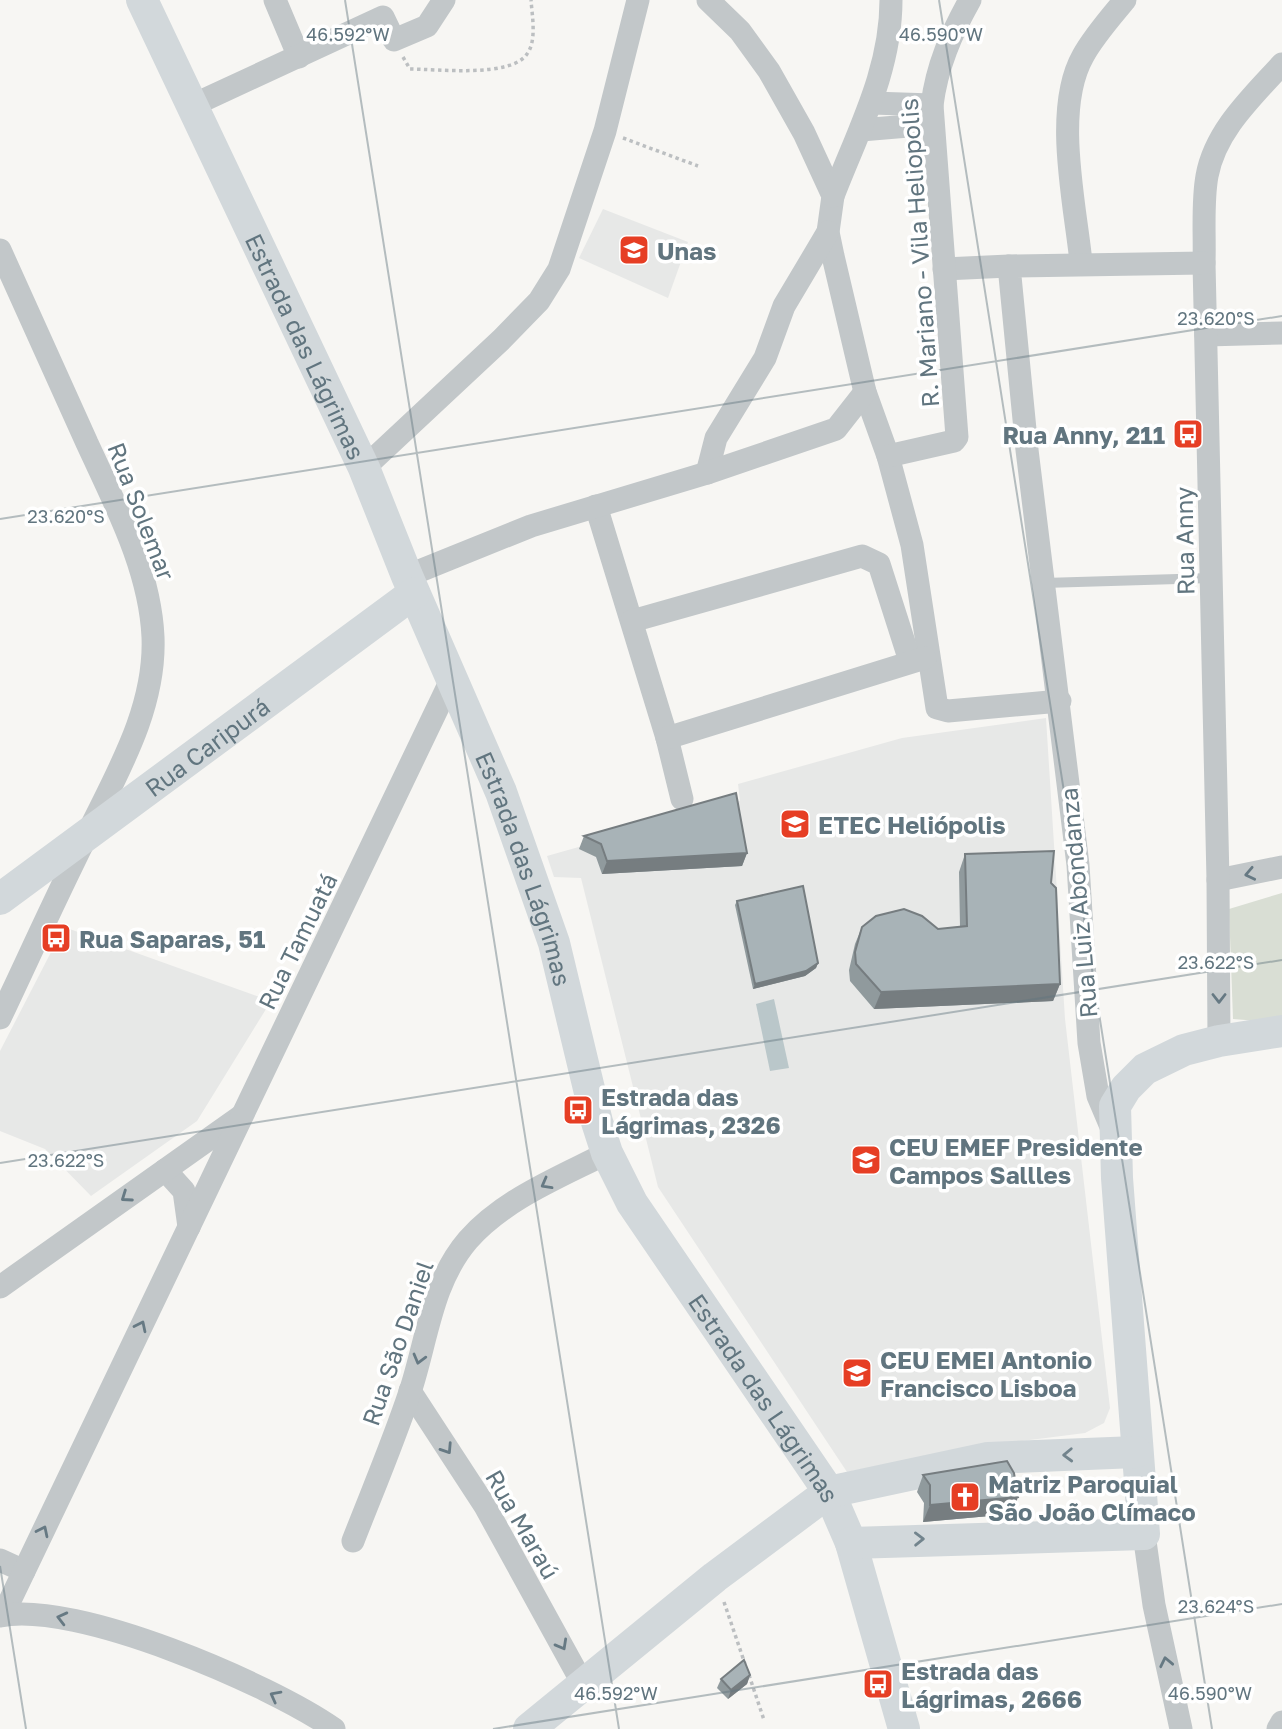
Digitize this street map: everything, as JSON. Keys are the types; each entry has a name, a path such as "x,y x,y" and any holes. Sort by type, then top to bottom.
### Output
{"street":[{"name":"Estrada das Lágrimas","path":"142,0 364,468 527,861 554,943 607,1153 632,1203 829,1492 851,1543 904,1729"},
{"path":"275,0 299,57"},
{"path":"191,106 299,57 380,8 394,40 427,26 444,0"},
{"path":"364,468 452,388 539,301 559,269 605,131 638,0"},
{"path":"708,0 740,31 769,71 804,132 833,196"},
{"path":"891,0 887,45 872,103 833,196 828,232 865,392 888,456 912,545 919,659"},
{"name":"R. Mariano - Vila Heliopolis","path":"888,456 954,441 957,437 932,115 936,75 950,38 970,0"},
{"path":"1081,262 1068,132 1073,78 1083,55 1125,0"},
{"name":"Rua Anny","path":"1219,1041 1218,880 1204,263 1207,177 1214,151 1228,127 1282,64"},
{"path":"872,103 932,115"},
{"path":"861,130 932,115"},
{"path":"707,473 716,438 765,358 784,306 828,232"},
{"name":"Rua Solemar","path":"0,250 120,516 148,599 153,639 149,677 135,733 116,781 85,837 0,1018"},
{"path":"944,269 1081,262 1204,263"},
{"name":"Rua Luiz Abondanza","path":"1009,265 1079,865 1093,1072 1098,1096 1115,1135 1144,1534 1154,1605 1181,1729"},
{"path":"1206,335 1282,333"},
{"path":"410,584 465,550 836,429 865,392"},
{"path":"596,506 667,738 682,799"},
{"path":"632,621 862,556 879,564 937,708 942,711 1060,701"},
{"name":"Rua Caripurá","path":"0,899 85,837 410,584"},
{"path":"667,738 919,659"},
{"name":"Rua Tamuatá","path":"1,1615 452,678"},
{"path":"1218,880 1282,867"},
{"path":"1115,1135 1115,1106 1126,1088 1145,1069 1184,1051 1219,1041 1282,1031"},
{"path":"0,1287 242,1116"},
{"name":"Rua São Daniel","path":"353,1541 410,1391 446,1270 468,1239 498,1213 546,1183 607,1153"},
{"path":"165,1170 184,1191 189,1227"},
{"name":"Rua Maraú","path":"410,1391 485,1506 584,1686"},
{"path":"529,1729 715,1577 829,1492 988,1458 1136,1452"},
{"path":"851,1543 1144,1534"},
{"path":"0,1560 24,1571"},
{"path":"1,1615 28,1612 55,1616 181,1654 245,1679 334,1729"},
{"path":"1278,1729 1282,1721"}],"lane":[{"path":"1044,583 1211,578"}],"path":[{"path":"394,40 410,69 461,71 512,65 529,53 532,41 531,0"},
{"path":"605,131 698,166"},
{"path":"715,1577 764,1720"}],"shaded area":[{"name":"Unas","path":"603,209 688,242 668,298 579,258"},
{"path":"1046,718 1065,1019 1110,1408 1104,1423 1085,1433 967,1448 847,1472 658,1187 581,878 554,877 547,856 740,801 738,784 902,738"},
{"path":"1282,893 1282,1018 1258,1021 1233,1019 1229,909"},
{"path":"64,927 271,1001 197,1121 91,1196 45,1149 0,1131 0,1051"},
{"path":"774,999 789,1068 770,1071 756,1004"}],"building":[{"path":"736,793 747,853 607,861 601,844 584,836"},
{"path":"1054,851 1051,883 1056,888 1060,984 881,992 856,964 855,952 862,927 876,916 904,909 922,916 938,929 967,926 965,854"},
{"path":"803,886 818,963 806,971 755,984 737,901"},
{"path":"1007,1461 1014,1473 1018,1497 930,1505 930,1485 923,1475"},
{"path":"744,1660 750,1675 731,1690 721,1679"}],"place":[{"name":"Unas","path":"634,250"},
{"name":"Rua Anny, 211","path":"1188,434"},
{"name":"ETEC Heliópolis","path":"795,824"},
{"name":"Rua Saparas, 51","path":"56,938"},
{"name":"Estrada das Lágrimas, 2326","path":"578,1110"},
{"name":"CEU EMEF Presidente Campos Sallles","path":"866,1160"},
{"name":"CEU EMEI Antonio Francisco Lisboa","path":"857,1373"},
{"name":"Matriz Paroquial São João Clímaco","path":"965,1497"},
{"name":"Estrada das Lágrimas, 2666","path":"878,1684"}]}
